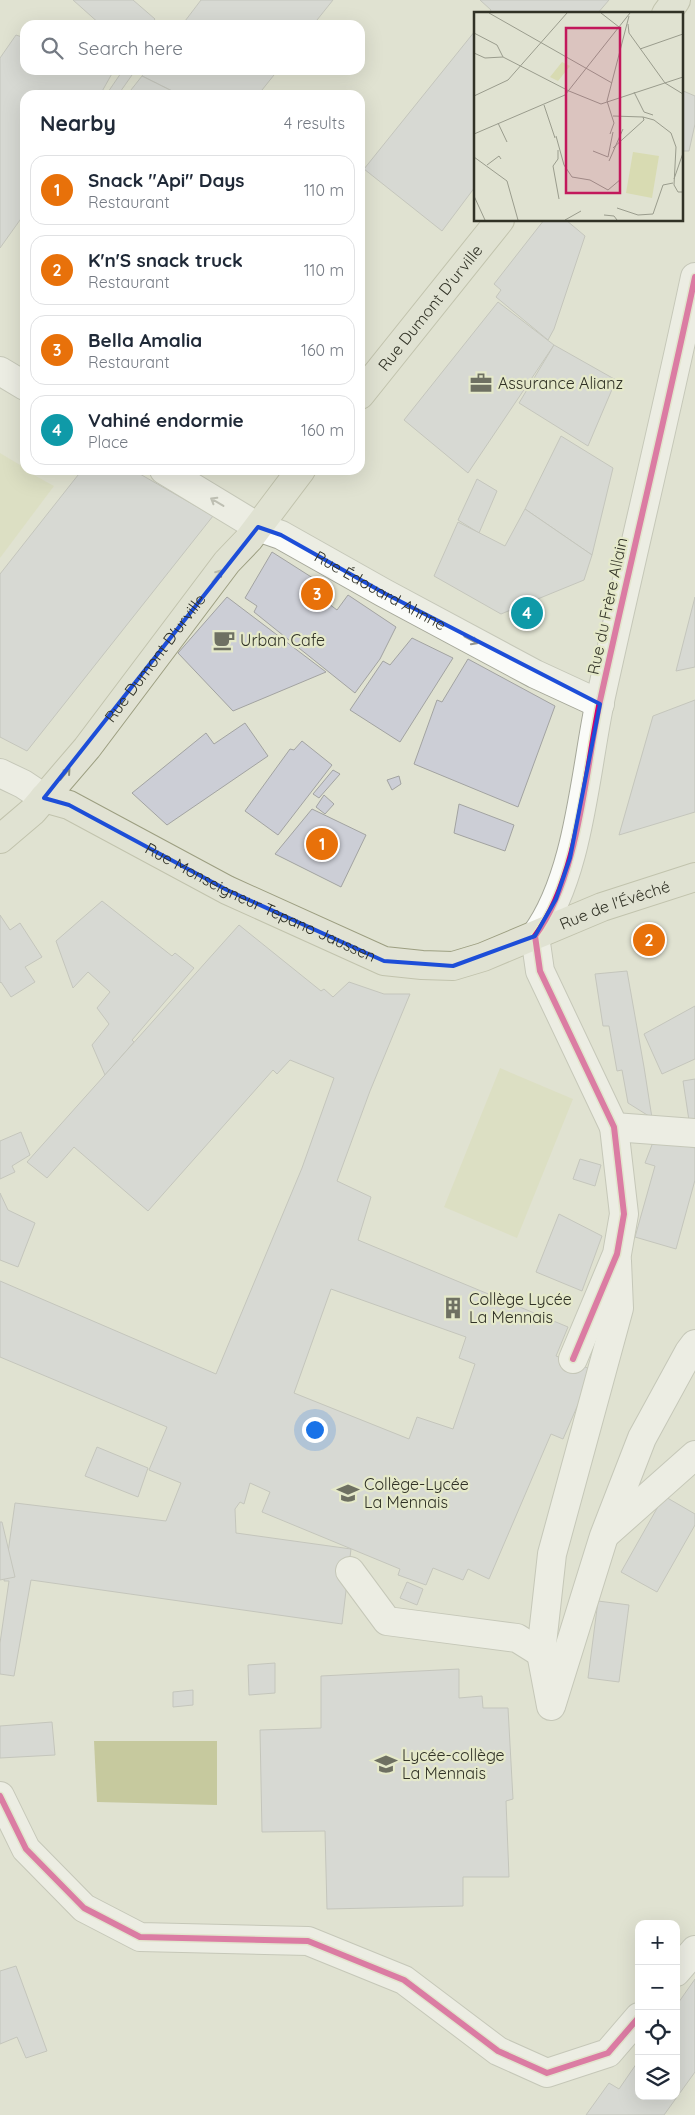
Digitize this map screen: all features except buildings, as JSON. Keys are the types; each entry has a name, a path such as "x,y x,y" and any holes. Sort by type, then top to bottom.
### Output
{"main road":[{"path":"667,12 676,0"},
{"name":"Rue Dumont D'urville","path":"365,389 499,221"},
{"name":"Rue Dumont D'urville","path":"0,839 33,812 87,748 227,562 258,527 297,475"},
{"name":"Rue Monseigneur Tepano Jaussen","path":"44,798 70,805 227,890 384,961 453,966 483,957 535,936"},
{"name":"Rue de l'Évêché","path":"535,936 602,907 695,877"}],"street":[{"name":"Rue du Frère Allain","path":"535,936 545,922 556,899 570,858 600,704 695,277"},
{"path":"0,371 20,383"},
{"name":"Rue Édouard Ahnne","path":"172,475 258,527 281,535 535,674 600,704"},
{"name":"Rue Monseigneur Tepano Jaussen","path":"0,773 23,784 44,798"},
{"path":"535,936 540,971 614,1127 624,1214 616,1254 573,1359"},
{"path":"614,1127 695,1134"},
{"path":"616,1254 619,1308 552,1554 541,1653 551,1706 604,1536 642,1438 695,1344"},
{"path":"604,1536 695,1454"},
{"path":"350,1571 387,1621 517,1638 541,1653"},
{"path":"0,1796 26,1849 84,1908 140,1937 308,1941 404,1980 498,2051 547,2073 608,2053 635,2022"},
{"path":"680,1967 695,1950"}],"highlighted area":[{"path":"258,527 281,535 384,593 600,704 570,858 556,899 535,936 453,966 384,961 227,890 69,805 44,798"}],"shaded area":[{"path":"0,453 20,465 20,475 34,475 54,486 0,558"},
{"path":"500,1068 573,1099 517,1238 444,1207"},
{"path":"94,1741 217,1741 217,1805 97,1802"}],"cycle path":[{"path":"573,1359 617,1254 624,1214 614,1127 540,971 535,936 550,912 562,884 571,854 600,701 695,277"},
{"path":"0,1796 26,1849 84,1908 140,1937 308,1941 404,1980 498,2051 547,2073 608,2053 635,2022"}],"place":[{"name":"Assurance Alianz","path":"481,383"},
{"name":"Bella Amalia","path":"317,594"},
{"name":"Vahiné endormie","path":"527,613"},
{"name":"Urban Cafe","path":"224,640"},
{"name":"Snack \"Api\" Days","path":"322,844"},
{"name":"K'n'S snack truck","path":"649,940"},
{"name":"Collège Lycée La Mennais","path":"453,1308"},
{"name":"Collège-Lycée La Mennais","path":"348,1493"},
{"name":"Lycée-collège La Mennais","path":"386,1764"}]}
